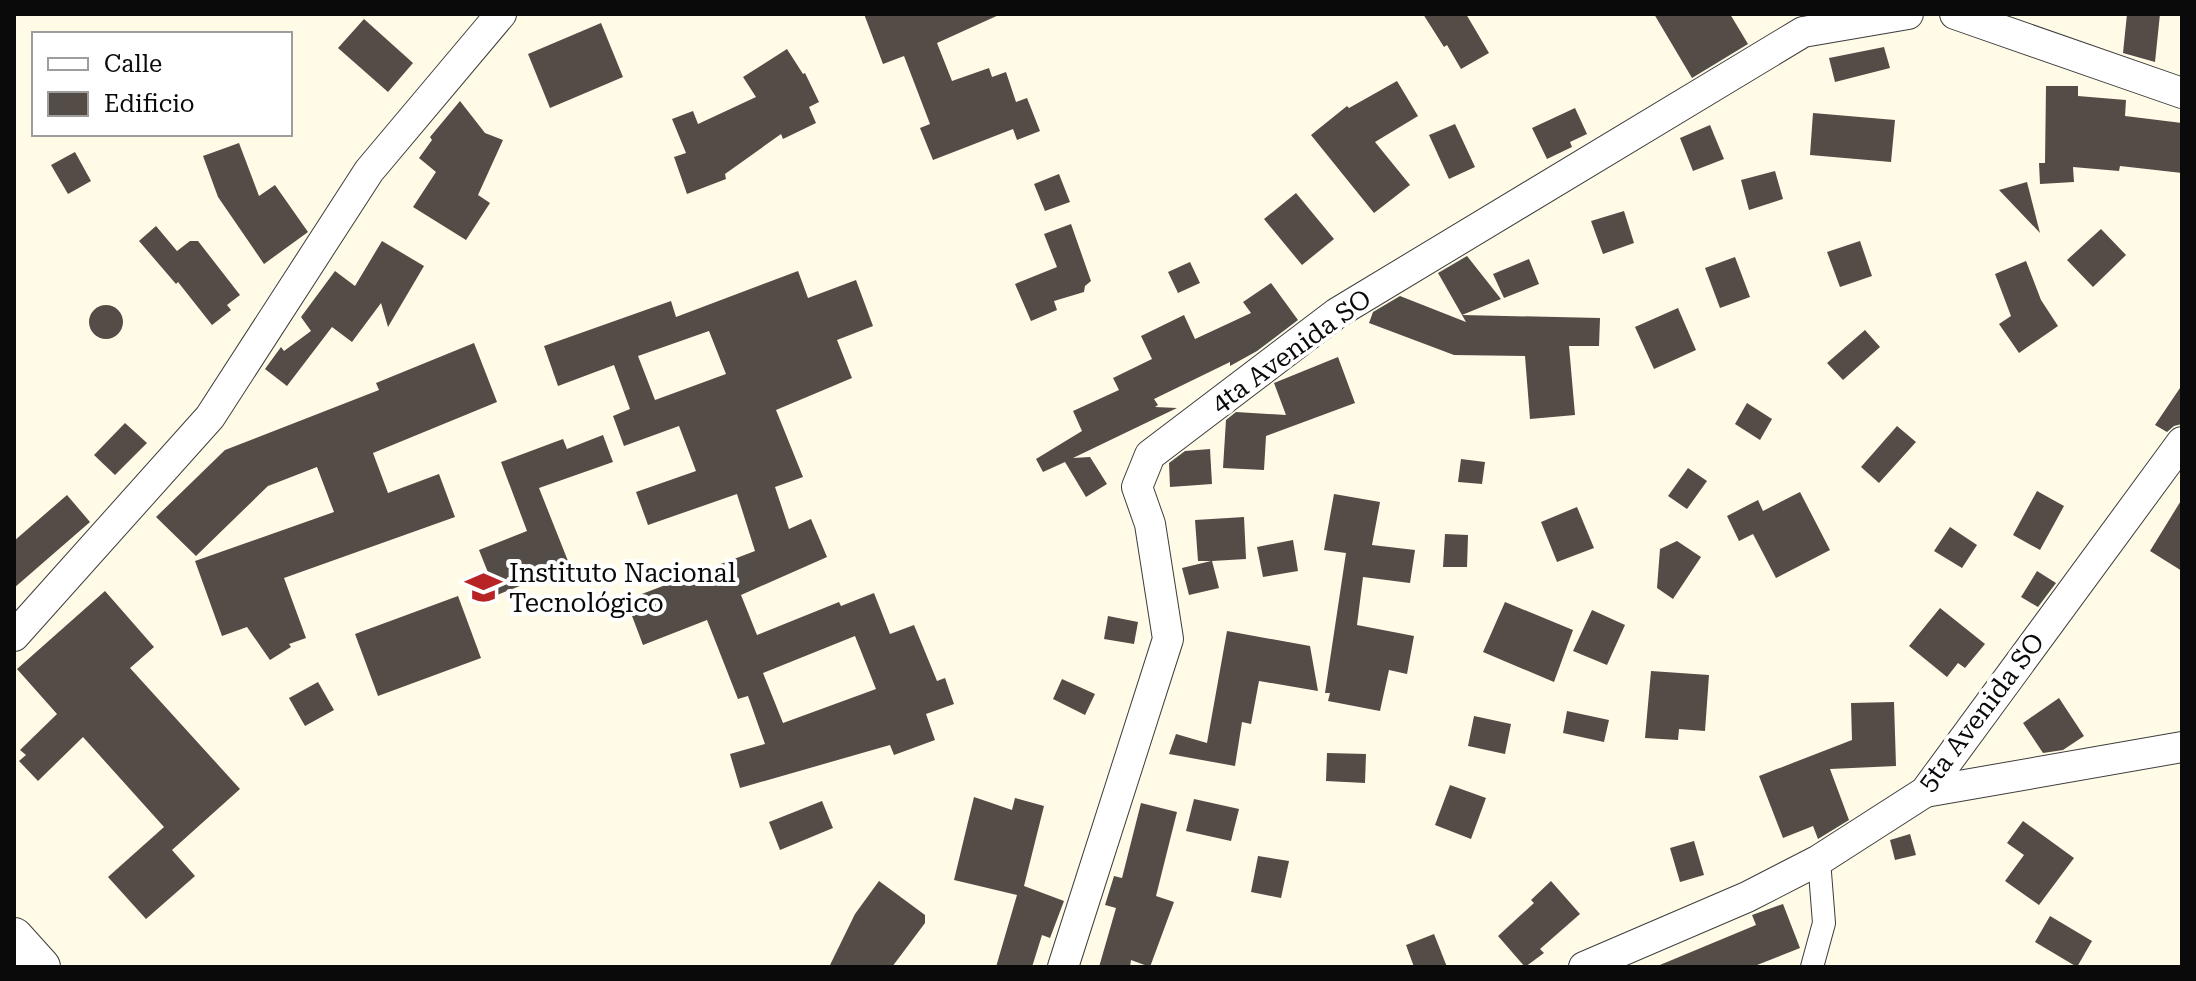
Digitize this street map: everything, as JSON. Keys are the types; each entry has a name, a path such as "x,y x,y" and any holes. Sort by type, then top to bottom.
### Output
{"street":[{"path":"14,636 210,417 369,171 501,14"},
{"name":"4ta Avenida SO","path":"1063,967 1168,639 1150,524 1137,487 1150,455 1337,313 1803,32 1908,14"},
{"path":"1955,14 2182,93"},
{"name":"5ta Avenida SO","path":"1584,967 1747,897 1819,860 1925,792 2182,442"},
{"path":"1925,792 2182,747"},
{"path":"1812,967 1824,923 1819,860"},
{"path":"14,937 41,967"}],"building":[{"path":"864,14 1001,14 937,43 952,81 989,68 992,77 1006,72 1016,102 1027,98 1040,131 1017,140 1013,129 933,160 920,128 930,124 904,56 883,64"},
{"path":"1423,14 1466,14 1489,53 1461,69"},
{"path":"1654,14 1730,14 1748,44 1692,78"},
{"path":"2127,14 2160,14 2155,62 2123,53"},
{"path":"364,19 413,63 388,92 338,48"},
{"path":"601,23 623,77 550,108 528,54"},
{"path":"1884,47 1890,68 1835,82 1829,58"},
{"path":"787,49 805,73 819,102 809,107 816,123 783,139 781,134 725,174 726,179 687,194 674,157 686,153 672,119 693,111 698,124 756,97 743,77"},
{"path":"1397,81 1418,116 1375,142 1410,185 1374,213 1311,135 1347,106 1349,108"},
{"path":"2046,86 2078,86 2078,96 2126,100 2125,116 2182,123 2182,173 2120,166 2119,171 2073,167 2074,182 2040,184 2039,163 2045,163"},
{"path":"460,101 485,133 503,140 478,195 490,203 466,240 413,207 436,172 419,158 432,140 430,137"},
{"path":"1575,108 1587,134 1570,142 1572,147 1547,159 1532,128"},
{"path":"1813,113 1895,120 1891,162 1810,155"},
{"path":"1455,124 1475,167 1449,179 1429,135"},
{"path":"1710,125 1724,159 1693,171 1680,138"},
{"path":"239,143 259,196 275,185 308,232 264,264 218,197 203,156"},
{"path":"75,152 91,181 68,194 51,165"},
{"path":"1775,171 1783,199 1749,210 1741,180"},
{"path":"1059,174 1070,202 1045,211 1034,184"},
{"path":"2027,182 2040,233 1999,190"},
{"path":"1296,193 1334,239 1302,265 1264,219"},
{"path":"1624,211 1634,243 1603,254 1591,221"},
{"path":"1071,224 1091,281 1084,292 1054,301 1057,310 1031,321 1015,284 1057,267 1044,234"},
{"path":"156,226 177,251 190,241 198,241 240,295 227,305 231,310 212,325 178,282 176,284 139,241"},
{"path":"2101,229 2126,255 2093,287 2067,260"},
{"path":"382,241 424,266 388,327 381,303 352,342 332,327 287,386 265,369 281,347 284,351 311,331 301,317 335,271 355,286"},
{"path":"1860,241 1872,276 1840,287 1827,252"},
{"path":"1467,256 1501,299 1462,315 1438,273"},
{"path":"1735,257 1750,297 1720,308 1705,268"},
{"path":"1529,259 1539,284 1504,298 1493,274"},
{"path":"2026,261 2041,300 2058,326 2019,353 1999,324 2011,316 1995,274"},
{"path":"1190,262 1200,283 1178,293 1168,272"},
{"path":"798,271 808,298 856,280 873,326 837,340 852,378 776,410 803,477 775,487 789,529 811,519 827,557 741,595 757,635 839,602 841,606 874,593 890,634 914,625 937,681 945,678 954,704 926,714 935,740 894,755 890,745 740,788 730,754 765,744 748,696 738,699 707,620 643,645 626,600 755,551 737,494 648,525 636,492 696,471 679,426 624,446 613,416 630,409 614,365 558,386 544,346 671,301 676,317","holes":["709,331 726,374 655,400 638,356","855,636 876,689 783,723 763,673"]},
{"path":"1271,283 1298,320 1257,351 1230,366 1230,362 1154,399 1158,405 1155,407 1177,408 1073,458 1090,457 1107,484 1086,497 1065,462 1043,472 1036,459 1082,431 1073,411 1119,390 1113,378 1152,359 1141,336 1184,315 1195,339 1251,313 1243,302"},
{"path":"1400,296 1466,322 1462,315 1600,318 1599,346 1569,346 1575,415 1530,419 1525,356 1454,355 1369,323 1373,312"},
{"path":"106,305 118,310 123,322 118,334 106,339 94,334 89,322 94,310"},
{"path":"1678,308 1696,350 1654,369 1635,327"},
{"path":"1865,330 1880,347 1843,380 1827,363"},
{"path":"474,343 497,402 373,453 388,493 439,474 455,517 284,578 306,638 289,644 291,647 270,660 247,627 222,636 195,561 334,512 317,467 268,486 196,556 156,517 225,450 379,390 376,383"},
{"path":"1338,357 1355,403 1266,436 1264,470 1223,468 1226,420 1236,412 1286,415 1274,383"},
{"path":"2182,385 2182,424 2167,432 2155,425"},
{"path":"1747,403 1772,419 1760,440 1735,424"},
{"path":"125,423 147,443 115,475 94,455"},
{"path":"1897,426 1916,442 1879,483 1861,467"},
{"path":"603,435 613,462 539,488 570,566 497,595 479,550 527,531 501,462 563,439 567,449"},
{"path":"1210,449 1212,484 1170,487 1169,463 1185,451"},
{"path":"1461,459 1485,462 1482,484 1458,482"},
{"path":"1688,468 1707,481 1687,509 1668,496"},
{"path":"2037,491 2064,506 2040,550 2013,535"},
{"path":"1800,492 1830,550 1776,578 1753,534 1739,541 1727,516 1758,500 1763,511"},
{"path":"1334,494 1380,502 1372,545 1415,550 1410,583 1363,577 1357,625 1414,636 1407,674 1389,670 1380,711 1328,701 1330,693 1325,693 1346,553 1324,550"},
{"path":"67,495 90,522 14,588 14,541"},
{"path":"2182,499 2182,571 2150,551"},
{"path":"1577,507 1594,548 1557,562 1541,522"},
{"path":"1244,517 1246,559 1212,561 1219,588 1189,595 1182,568 1211,561 1198,561 1195,520"},
{"path":"1950,527 1977,545 1962,568 1934,551"},
{"path":"1445,534 1468,535 1467,567 1443,567"},
{"path":"1293,540 1298,571 1263,577 1257,547"},
{"path":"1677,541 1701,557 1673,599 1657,588 1660,549"},
{"path":"2037,571 2056,583 2038,607 2021,597"},
{"path":"105,591 154,647 130,668 240,789 172,850 195,876 146,919 108,877 164,827 83,737 38,781 19,761 26,755 20,750 57,714 17,669"},
{"path":"458,596 481,658 378,696 355,634"},
{"path":"1505,602 1573,630 1554,682 1483,652"},
{"path":"1940,608 1985,644 1965,668 1958,663 1947,677 1909,646"},
{"path":"1592,610 1625,625 1607,665 1573,651"},
{"path":"1108,616 1138,622 1134,644 1104,639"},
{"path":"1227,631 1310,646 1318,691 1259,681 1251,724 1242,722 1235,766 1169,754 1176,734 1207,743"},
{"path":"1651,671 1709,675 1705,731 1679,729 1678,740 1645,738"},
{"path":"1062,679 1095,694 1085,715 1053,699"},
{"path":"318,682 334,710 305,726 289,698"},
{"path":"2059,698 2084,736 2063,750 2043,753 2023,723"},
{"path":"1894,702 1896,766 1830,769 1849,820 1818,839 1813,826 1783,838 1759,776 1852,740 1851,703"},
{"path":"1567,711 1609,720 1604,742 1563,733"},
{"path":"1474,716 1511,724 1505,754 1468,746"},
{"path":"1327,753 1366,754 1365,783 1326,781"},
{"path":"1450,785 1486,798 1471,839 1435,825"},
{"path":"974,797 1012,810 1015,798 1044,806 1024,886 1064,901 1050,938 1042,935 1032,967 996,967 1017,895 954,880"},
{"path":"1194,799 1239,809 1231,841 1186,831"},
{"path":"822,801 833,828 780,850 769,822"},
{"path":"1141,803 1177,812 1156,896 1174,902 1150,967 1131,960 1130,967 1099,967 1116,908 1105,905 1114,876 1122,878"},
{"path":"2023,821 2074,858 2039,905 2005,881 2024,855 2007,843"},
{"path":"1910,834 1916,855 1895,860 1890,840"},
{"path":"1694,841 1704,875 1680,882 1670,848"},
{"path":"1258,856 1289,861 1281,898 1251,892"},
{"path":"879,881 925,915 925,923 892,967 829,967 855,914"},
{"path":"1551,881 1580,914 1540,949 1544,953 1525,967 1498,936 1534,903 1531,900"},
{"path":"1783,904 1800,948 1752,967 1655,967 1756,925 1752,915"},
{"path":"2050,916 2092,941 2077,967 2035,942"},
{"path":"1434,934 1447,967 1414,967 1406,945"}],"place":[{"name":"Instituto Nacional Tecnológico","path":"483,588"}]}
